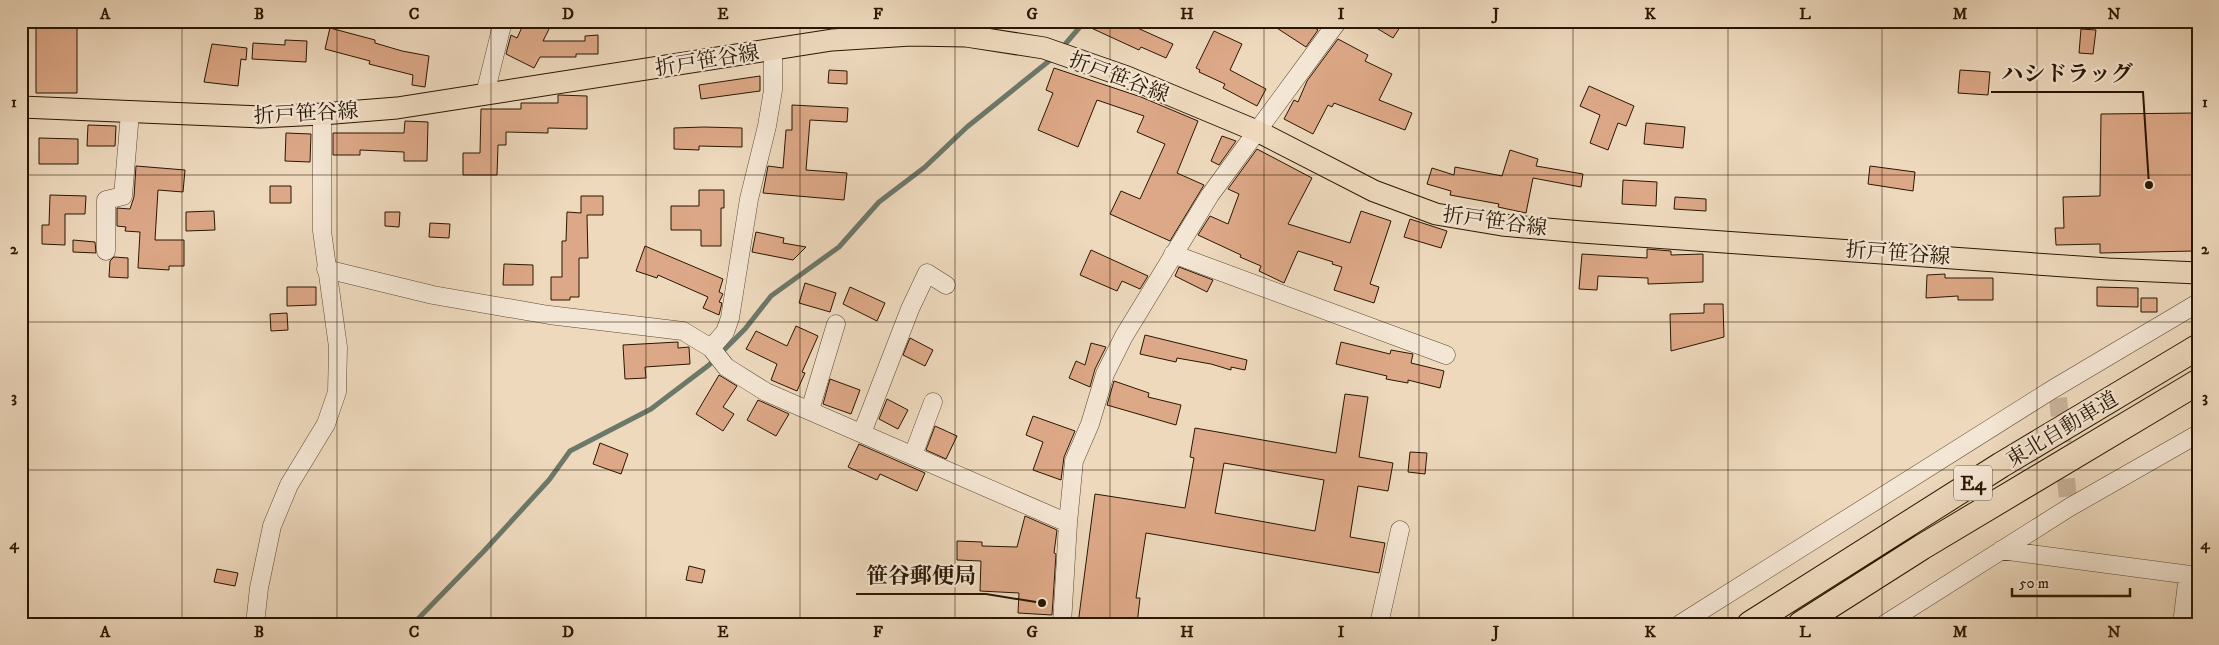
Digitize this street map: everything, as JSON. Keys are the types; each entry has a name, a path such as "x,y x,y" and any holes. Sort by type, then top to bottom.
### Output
{"highway":[{"name":"東北自動車道","path":"1750,624 2002,465 2198,347"},
{"name":"東北自動車道","path":"1801,624 1922,547 2198,382"}],"main road":[{"name":"折戸笹谷線","path":"21,106 130,113 260,118 322,114 397,108 832,40 911,34 966,36 1044,48 1127,77 1259,132 1374,190 1436,214 1502,225 2108,269 2198,273"}],"street":[{"path":"485,94 503,21"},
{"path":"1062,624 1074,461 1090,424 1105,374 1124,336 1210,196 1259,132 1338,21"},
{"path":"711,348 726,332 730,318 749,199 767,126 773,90 773,49"},
{"path":"106,251 106,200 123,196 130,113"},
{"path":"254,624 259,588 272,526 288,485 326,424 336,392 338,347 322,231 322,114"},
{"path":"1174,254 1446,355"},
{"path":"326,269 433,296 549,315 683,331 711,348 726,367 766,392 1068,523"},
{"path":"862,433 910,309 927,273 946,285"},
{"path":"1680,624 2198,303"},
{"path":"810,410 836,324"},
{"path":"913,455 932,402"},
{"path":"1885,624 2001,550 2069,503 2198,434"},
{"path":"1379,624 1400,530"},
{"path":"2001,550 2193,575 2182,624"}],"building":[{"path":"45,21 77,21 77,93 36,93 36,26 45,26"},
{"path":"525,21 553,21 543,41 585,41 585,36 598,35 598,54 576,54 576,57 540,57 534,68 506,54 511,35 517,38"},
{"path":"1076,21 1122,21 1173,44 1166,58 1141,47 1139,50"},
{"path":"1266,21 1304,21 1318,30 1306,47"},
{"path":"1365,21 1404,21 1393,38"},
{"path":"330,28 375,40 375,43 402,51 429,56 425,87 412,85 413,75 369,64 370,61 325,49"},
{"path":"2081,29 2096,30 2093,54 2079,53"},
{"path":"1214,31 1242,44 1230,70 1266,89 1257,106 1223,88 1225,84 1199,72 1200,70 1196,68"},
{"path":"1338,39 1368,55 1365,61 1392,74 1379,100 1412,113 1405,130 1334,103 1332,107 1328,105 1313,134 1284,119 1294,100 1298,102 1307,81"},
{"path":"285,40 307,41 306,62 252,59 253,43 285,45"},
{"path":"212,44 247,48 246,60 241,59 238,86 204,82"},
{"path":"1054,68 1141,97 1198,121 1177,173 1204,185 1170,241 1110,214 1121,191 1140,199 1165,144 1137,132 1144,116 1097,100 1078,147 1038,130 1053,93 1046,90"},
{"path":"829,70 847,71 847,84 828,83"},
{"path":"1960,70 1990,72 1988,95 1958,93"},
{"path":"760,76 760,91 701,99 699,85"},
{"path":"1589,86 1634,106 1626,126 1618,123 1608,150 1590,143 1600,115 1580,106"},
{"path":"558,95 587,96 587,129 548,128 548,133 506,132 506,145 498,145 497,175 463,175 463,153 480,153 481,109 521,109 521,103 558,103"},
{"path":"792,105 848,108 847,122 810,120 806,170 847,173 844,200 763,193 768,166 783,168 786,130 792,130"},
{"path":"2196,113 2195,251 2100,253 2100,244 2056,245 2055,228 2064,228 2063,197 2100,196 2101,114"},
{"path":"405,121 428,122 427,161 404,161 404,152 360,150 360,155 333,155 333,133 404,133"},
{"path":"1646,123 1685,127 1683,148 1644,144"},
{"path":"88,125 116,126 115,146 87,146"},
{"path":"674,128 742,128 742,147 699,146 699,150 674,149"},
{"path":"286,133 311,134 310,162 285,161"},
{"path":"1222,136 1236,141 1219,165 1211,161"},
{"path":"39,138 78,139 78,164 39,164"},
{"path":"1257,149 1312,178 1288,224 1350,243 1361,211 1391,221 1370,284 1379,287 1374,303 1334,290 1342,267 1332,264 1333,262 1298,251 1284,283 1259,271 1261,266 1198,235 1210,216 1228,224 1239,194 1228,189"},
{"path":"1510,150 1538,159 1536,166 1583,174 1581,187 1533,178 1526,213 1498,207 1499,204 1450,195 1451,191 1427,184 1432,168 1454,175 1455,167 1502,176"},
{"path":"136,166 185,170 183,192 158,190 155,240 184,240 184,266 169,266 169,270 138,268 140,232 125,231 126,227 117,226 117,208 130,209 134,197"},
{"path":"1870,166 1915,172 1913,191 1868,184"},
{"path":"1623,180 1657,182 1656,206 1622,204"},
{"path":"270,186 291,186 291,203 270,203"},
{"path":"699,190 724,190 724,208 721,208 721,246 701,246 701,230 671,230 671,206 699,206"},
{"path":"50,195 86,196 85,214 65,214 65,245 42,244 42,225 49,225"},
{"path":"581,196 603,196 603,215 587,215 588,258 579,258 579,297 570,297 570,300 551,300 551,277 562,277 562,241 566,241 567,212 581,213"},
{"path":"1675,197 1706,199 1706,211 1674,209"},
{"path":"214,211 215,230 186,231 186,212"},
{"path":"385,212 400,212 399,227 385,226"},
{"path":"1410,219 1447,231 1441,248 1404,237"},
{"path":"430,223 450,224 449,238 429,237"},
{"path":"756,232 784,238 783,243 806,247 793,260 752,252"},
{"path":"73,240 95,242 96,253 73,252"},
{"path":"645,246 723,279 719,292 723,294 719,302 722,303 719,315 703,308 708,297 658,275 657,278 636,271"},
{"path":"1647,249 1671,251 1671,255 1703,254 1703,282 1648,284 1648,278 1598,276 1597,290 1579,289 1582,254 1647,258"},
{"path":"1091,250 1148,276 1140,289 1122,281 1117,291 1080,275"},
{"path":"114,257 128,258 128,278 109,277 110,261"},
{"path":"504,264 533,265 533,285 503,285"},
{"path":"1179,267 1213,280 1207,292 1175,276"},
{"path":"1945,274 1945,278 1993,278 1993,300 1958,300 1958,296 1926,298 1927,275"},
{"path":"805,283 836,293 830,312 799,303"},
{"path":"287,287 316,287 316,305 287,306"},
{"path":"850,287 885,303 877,321 843,304"},
{"path":"2097,287 2138,288 2138,307 2097,306"},
{"path":"2141,298 2157,298 2157,312 2141,312"},
{"path":"1704,304 1723,304 1724,337 1671,351 1670,314 1704,313"},
{"path":"287,313 288,330 271,331 270,314"},
{"path":"796,326 818,336 802,372 805,373 797,391 771,380 777,364 746,349 756,331 787,346"},
{"path":"1145,335 1247,360 1245,370 1231,367 1231,370 1211,364 1177,358 1176,362 1140,354"},
{"path":"910,338 933,350 925,366 903,355"},
{"path":"678,342 678,348 689,347 690,364 645,367 646,378 625,379 623,345"},
{"path":"1341,342 1390,354 1391,350 1413,354 1411,363 1444,371 1440,388 1408,380 1408,383 1386,379 1387,376 1336,364"},
{"path":"1091,343 1106,347 1095,369 1090,387 1069,378 1076,361 1085,365"},
{"path":"719,375 737,386 723,407 734,414 723,431 696,414"},
{"path":"830,379 860,390 851,414 823,404"},
{"path":"1114,381 1149,393 1148,397 1181,405 1176,425 1107,405"},
{"path":"1345,394 1368,397 1359,457 1393,463 1388,491 1358,486 1350,537 1385,543 1379,573 1146,533 1136,598 1140,598 1137,624 1078,624 1095,494 1185,508 1194,458 1190,457 1195,428 1336,453","holes":["1224,463 1324,480 1315,531 1215,513"]},
{"path":"887,399 908,410 898,429 879,419"},
{"path":"758,400 789,414 776,436 747,420"},
{"path":"1033,416 1075,431 1064,457 1061,480 1033,470 1043,442 1026,435"},
{"path":"935,426 957,436 946,459 926,450"},
{"path":"600,443 628,454 621,474 593,464"},
{"path":"859,444 925,473 917,491 880,474 877,480 848,467"},
{"path":"1410,452 1427,453 1425,474 1408,472"},
{"path":"1025,516 1057,530 1054,553 1056,554 1052,615 1018,613 1019,593 980,591 981,561 957,560 957,541 982,542 982,546 1017,547"},
{"path":"689,566 705,570 702,583 686,580"},
{"path":"217,569 238,573 235,586 214,582"}],"waterway":[{"path":"1061,49 1085,21"},
{"path":"413,624 549,480 570,451 651,409 709,365 745,329 771,296 839,247 879,202 925,167 967,127 1054,57"}],"tunnel":[{"path":"2058,398 2068,499"}],"place":[{"name":"ハシドラッグ","path":"2149,185"},
{"name":"笹谷郵便局","path":"1042,603"}]}
